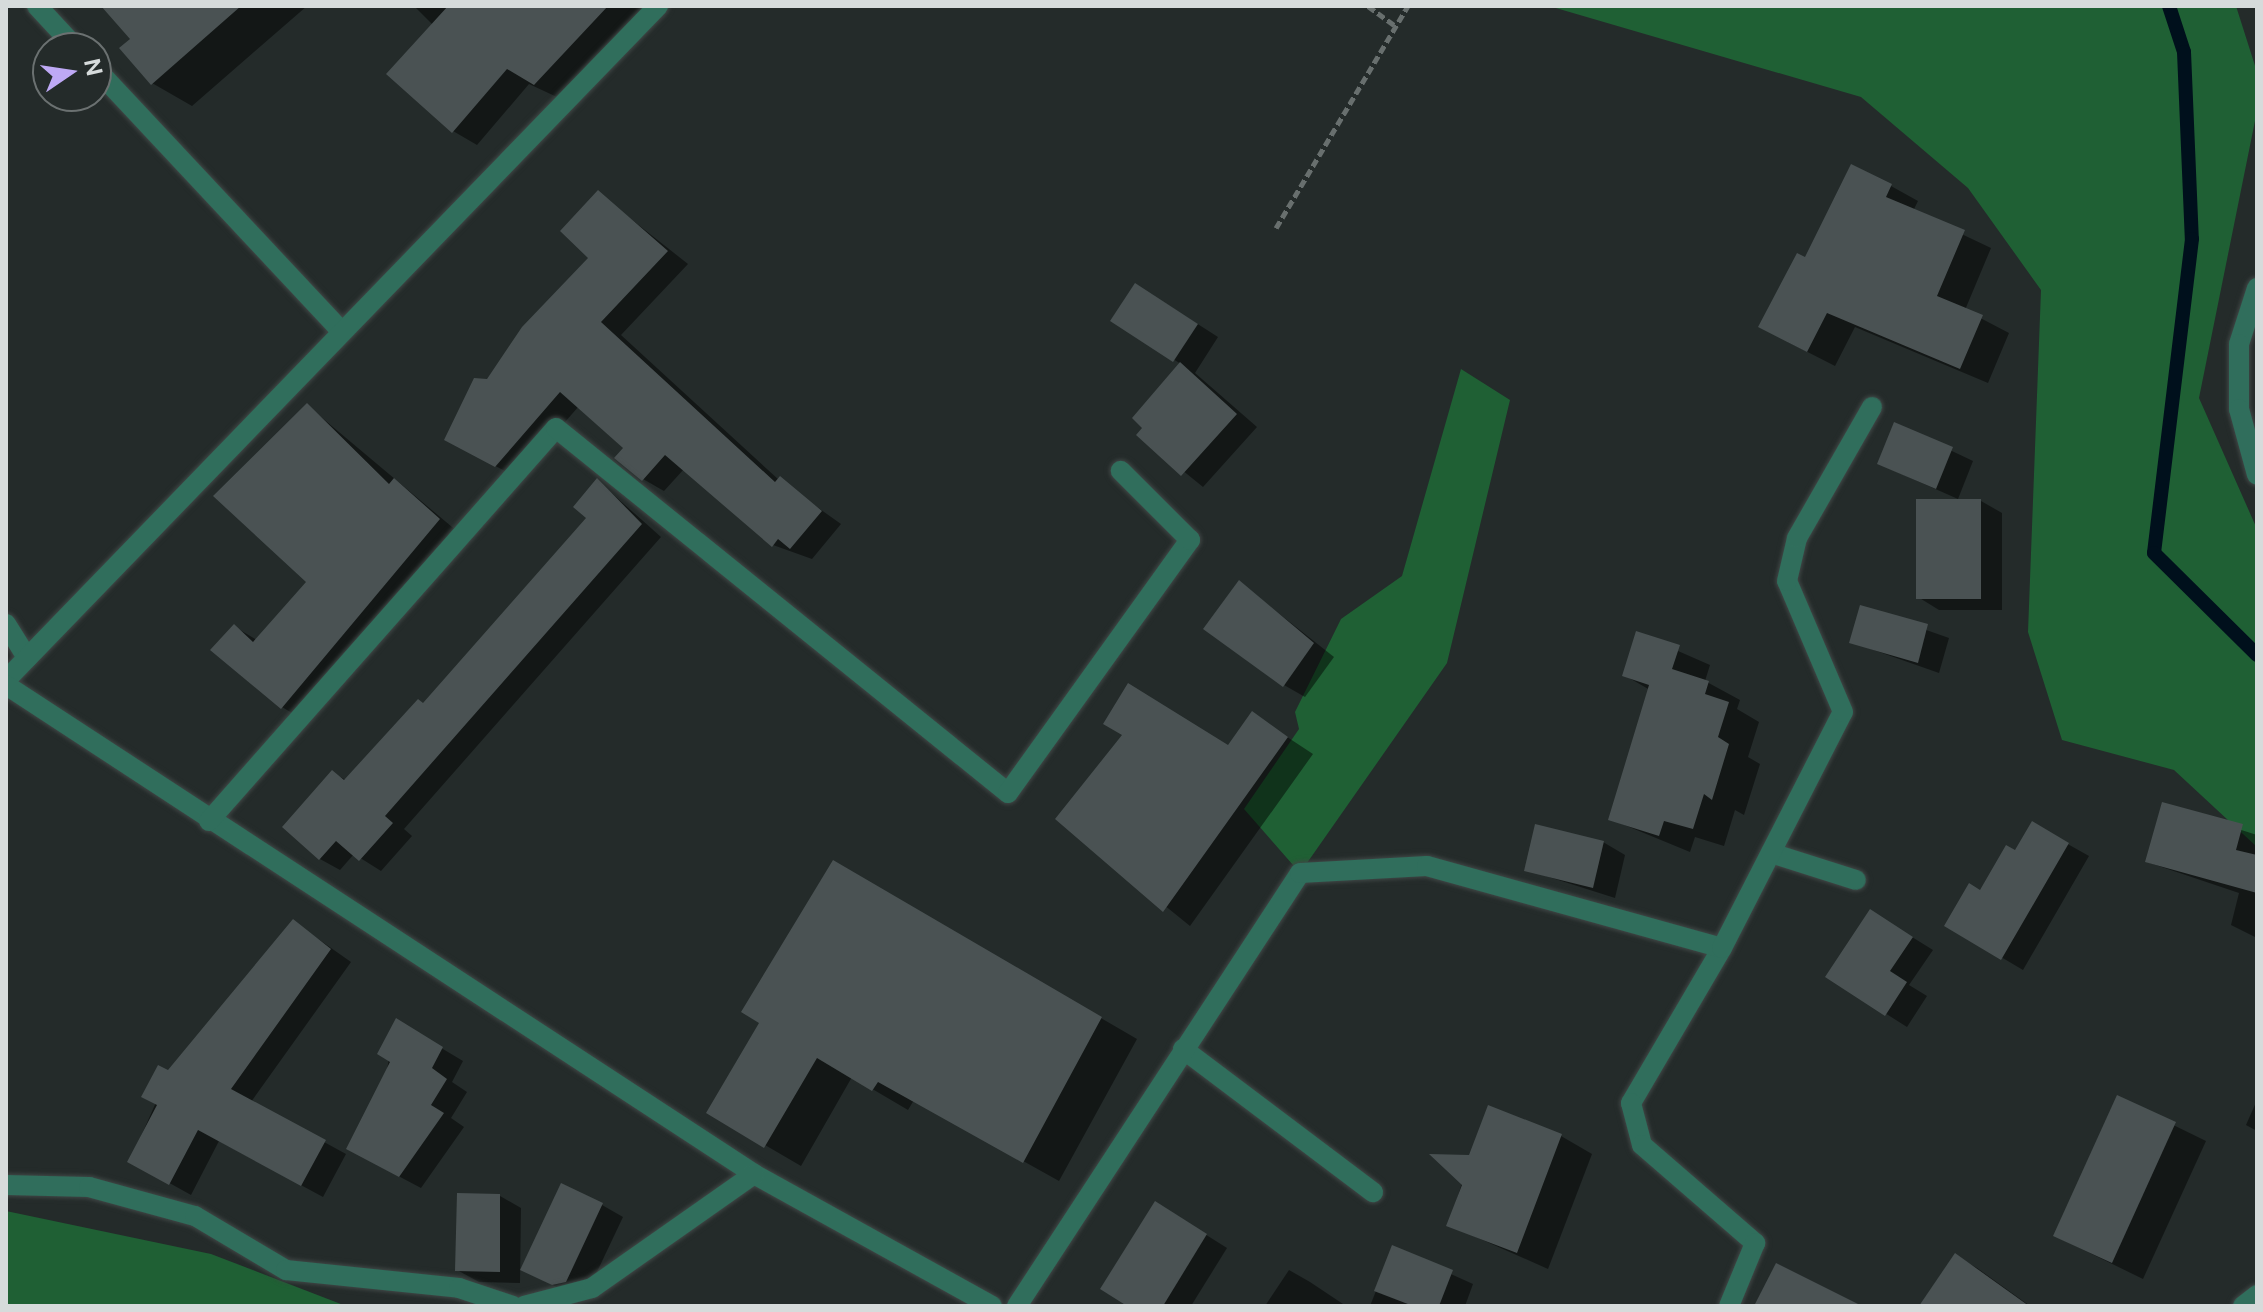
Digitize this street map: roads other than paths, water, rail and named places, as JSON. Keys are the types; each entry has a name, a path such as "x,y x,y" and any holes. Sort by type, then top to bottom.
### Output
{"street":[{"path":"37,6 61,32"},
{"path":"658,6 6,682 209,821 754,1174 992,1306"},
{"path":"112,86 342,332"},
{"path":"2257,288 2239,344 2239,409 2257,475"},
{"path":"1729,1306 1755,1243 1642,1145 1631,1103 1722,948 1843,712 1787,581 1797,538 1872,407"},
{"path":"209,821 556,428 1008,793 1190,540 1121,471"},
{"path":"6,624 27,658"},
{"path":"1771,853 1856,880"},
{"path":"1017,1306 1300,873 1427,866 1722,948"},
{"path":"1183,1049 1373,1192"},
{"path":"524,1306 592,1288 754,1174"},
{"path":"6,1185 89,1187 195,1216 286,1270 459,1288 513,1306"},
{"path":"2243,1306 2257,1295"}],"waterway":[{"path":"2169,6 2184,52 2192,239 2154,553 2257,655"}]}
